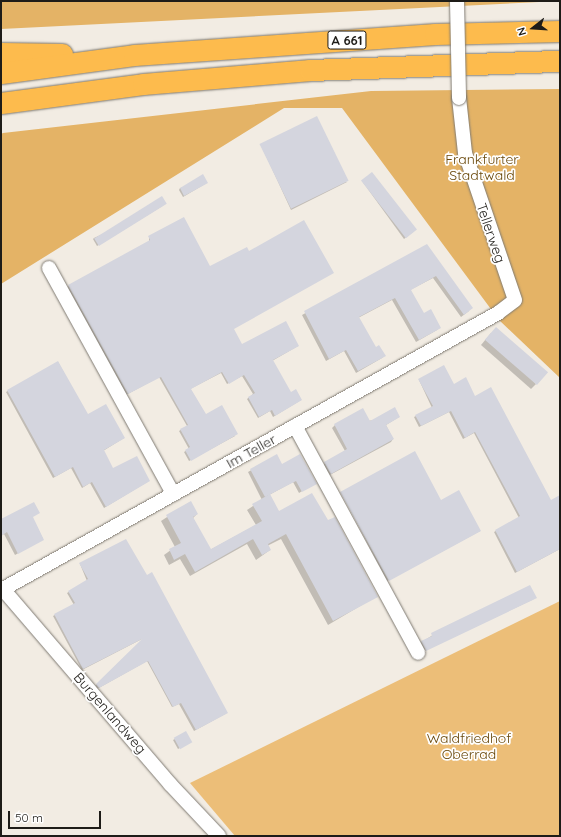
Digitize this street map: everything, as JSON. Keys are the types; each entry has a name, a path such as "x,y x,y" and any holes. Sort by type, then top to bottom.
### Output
{"highway":[{"name":"A 661","path":"1,73 134,55 434,34 560,31"},
{"name":"A 661","path":"1,53 134,55"},
{"name":"A 661","path":"1,103 87,91 310,70 560,61"},
{"name":"A 661","path":"1,118 87,91"}],"street":[{"name":"Tellerweg","path":"457,1 460,98 465,153 515,300 498,313"},
{"path":"49,268 173,494"},
{"name":"Im Teller","path":"3,589 498,313"},
{"path":"295,426 418,653"},
{"name":"Burgenlandweg","path":"3,589 170,784 219,836"}],"green space":[{"path":"1,1 560,1 1,29"},
{"name":"Frankfurter Stadtwald","path":"560,89 560,378 499,320 342,108 284,108 1,284 1,134 3,133 371,91"},
{"name":"Waldfriedhof Oberrad","path":"560,601 560,836 235,836 190,783"}],"building":[{"path":"317,116 349,181 291,209 259,144"},
{"path":"372,172 417,230 406,238 361,181"},
{"path":"203,174 208,183 184,196 180,188"},
{"path":"162,196 167,204 99,246 94,238"},
{"path":"184,217 210,266 247,247 249,251 304,220 334,273 234,329 242,344 286,321 299,346 273,360 291,392 296,389 302,400 275,416 272,410 259,417 248,397 255,393 244,375 229,384 222,372 191,389 206,414 222,405 238,434 191,461 185,450 190,447 180,429 188,425 161,377 128,394 68,285 150,240 148,236"},
{"path":"427,244 473,308 464,315 436,276 411,290 424,313 431,309 441,328 419,340 395,298 359,317 376,347 379,345 386,356 358,371 346,350 329,359 304,311"},
{"path":"496,327 548,372 537,385 485,340"},
{"path":"58,361 88,414 106,404 125,438 104,450 113,468 137,456 150,481 106,507 92,482 83,487 73,467 55,477 7,390"},
{"path":"444,365 454,384 466,377 475,396 491,387 551,500 560,495 560,549 517,572 495,530 520,516 475,432 465,438 451,411 421,426 415,415 433,406 418,379"},
{"path":"395,407 400,417 386,425 394,439 331,474 324,462 347,449 334,424 363,408 370,421"},
{"path":"415,451 441,500 459,490 481,531 389,581 340,492"},
{"path":"277,454 282,464 300,454 317,484 302,492 296,481 265,497 250,469"},
{"path":"312,493 328,520 335,517 378,597 333,621 286,534 268,544 271,550 262,555 253,539 195,572 185,554 174,560 169,549 181,543 166,515 191,501 198,514 193,517 211,549 262,521 252,504 270,494 279,511"},
{"path":"34,502 40,513 33,517 44,540 18,554 7,532 1,536 1,519"},
{"path":"126,539 147,575 152,572 228,713 196,730 181,703 173,707 148,661 99,688 96,684 142,639 83,669 54,614 75,603 68,591 88,579 79,563"},
{"path":"530,585 537,598 426,651 421,641 432,636 431,633"},
{"path":"186,731 192,742 180,749 174,738"}]}
